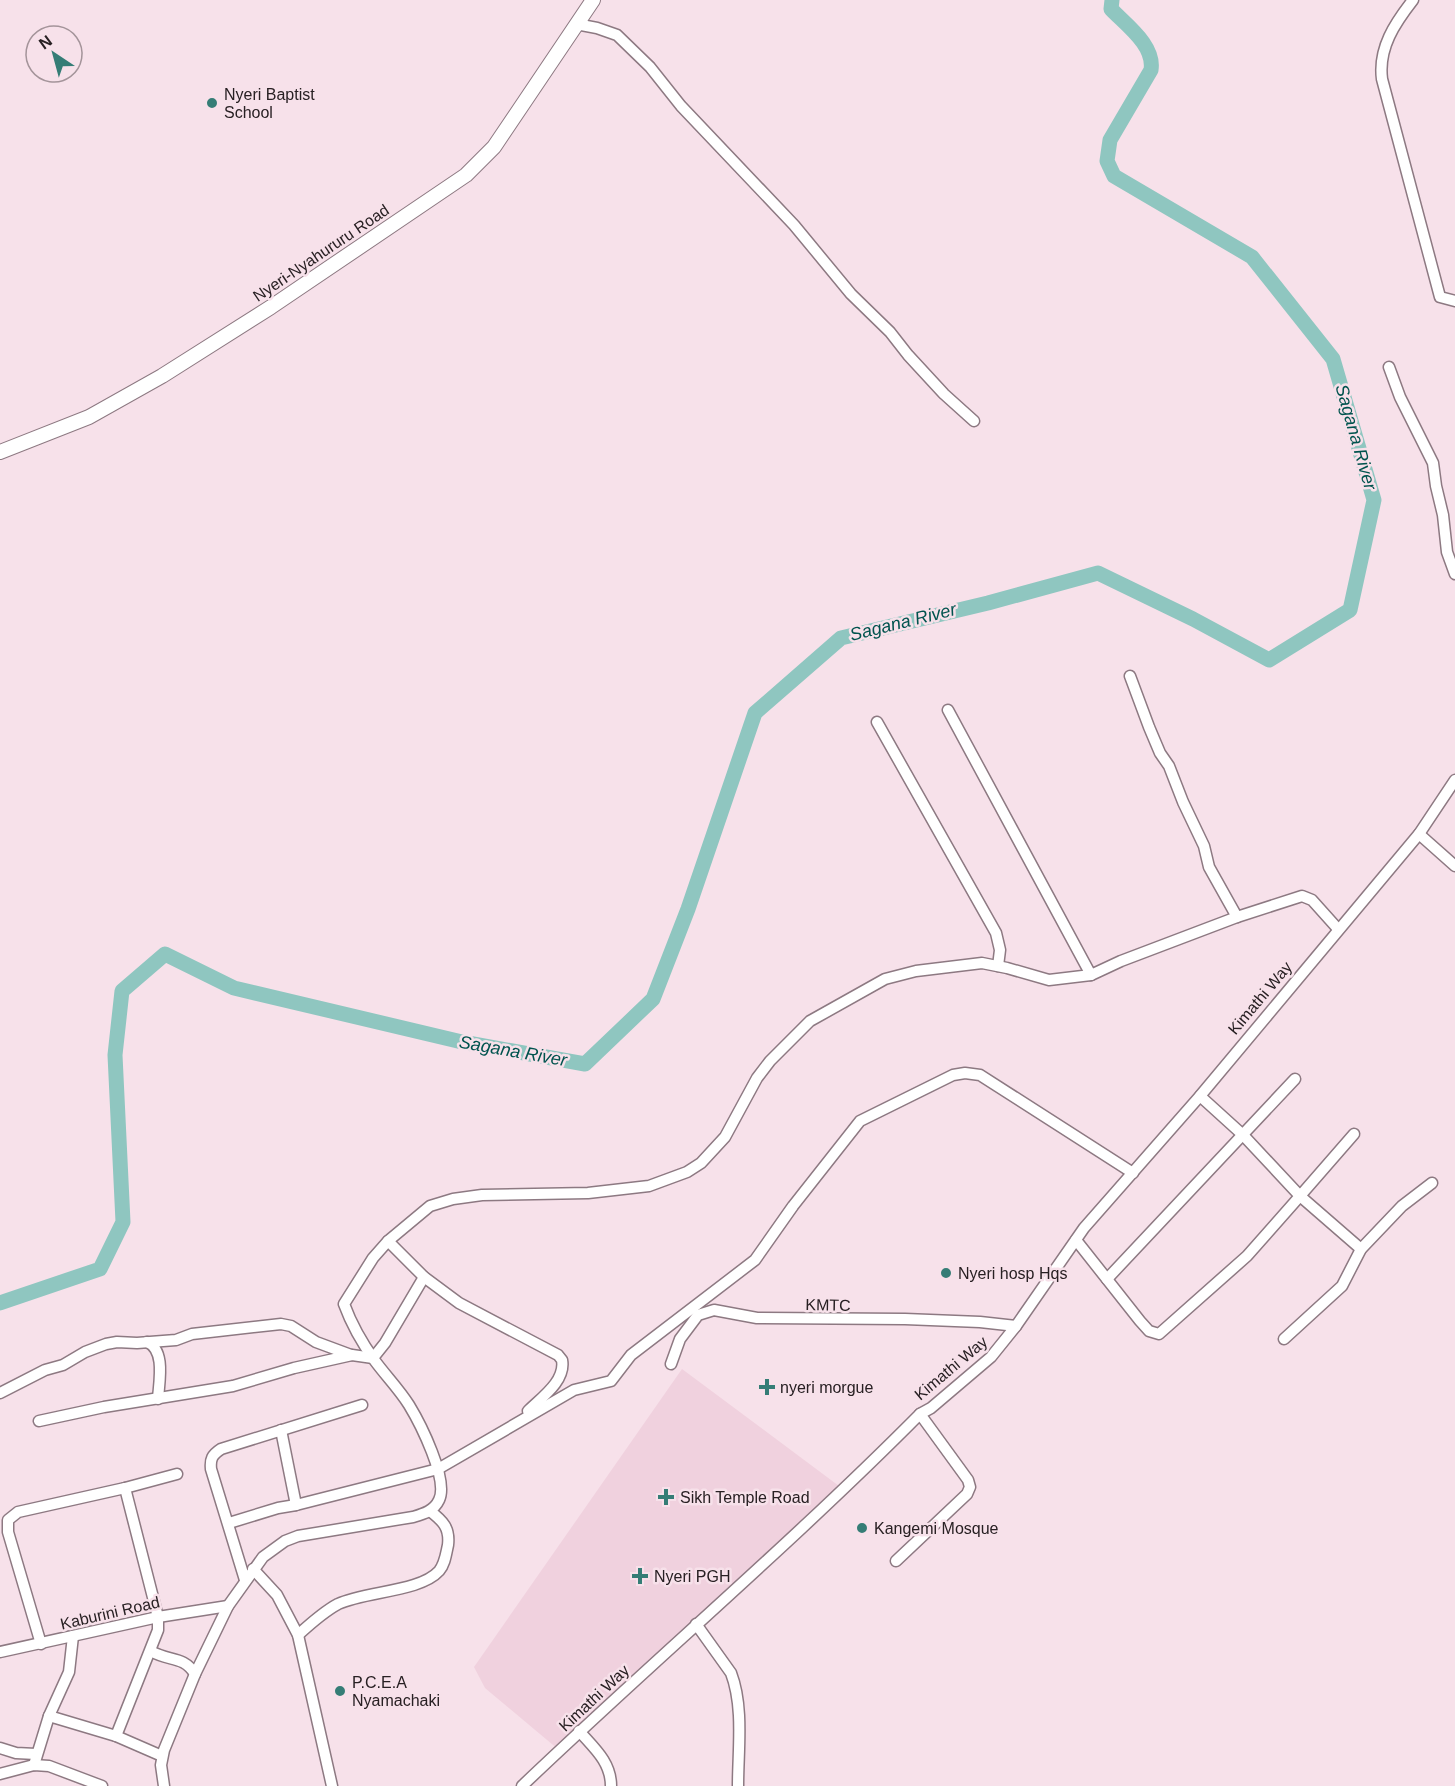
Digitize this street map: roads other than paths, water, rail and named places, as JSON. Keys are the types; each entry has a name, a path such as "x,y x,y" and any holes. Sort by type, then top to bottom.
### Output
{"main road":[{"name":"Nyeri-Nyahururu Road","path":"0,452 89,417 162,376 271,307 466,175 494,147 593,0"}],"street":[{"path":"1413,0 1394,25 1388,40 1381,67 1382,79 1440,297 1455,301"},
{"path":"576,24 597,28 617,36 650,67 681,106 800,232 851,294 890,332 908,356 944,394 974,421"},
{"path":"1389,367 1400,398 1433,463 1443,514 1447,552 1455,574"},
{"path":"1130,676 1153,736 1169,766 1204,846 1209,867 1237,917"},
{"path":"948,710 1091,975"},
{"path":"877,722 996,933 1000,950 998,966"},
{"name":"Kimathi Way","path":"522,1786 818,1513 920,1414 931,1408 991,1358 1076,1240 1419,834 1455,780"},
{"path":"1419,834 1455,866"},
{"path":"164,1786 162,1756 195,1674 228,1606 253,1569 274,1548 298,1536 413,1517 430,1511 439,1501 442,1490 438,1469 421,1425 408,1403 373,1358 349,1319 344,1304 373,1258 388,1241 430,1206 443,1201 482,1196 588,1193 649,1186 687,1172 701,1163 725,1137 764,1069 810,1021 871,985 900,974 982,963 1049,980 1091,975 1121,961 1237,917 1302,896 1312,900 1338,929"},
{"path":"229,1523 278,1508 438,1469 574,1390 611,1381 631,1355 754,1260 860,1121 953,1076 964,1073 980,1075 1133,1173"},
{"path":"1107,1279 1295,1079"},
{"path":"1200,1096 1243,1135 1300,1196 1361,1249"},
{"path":"1076,1240 1140,1321 1149,1331 1159,1334 1247,1256 1354,1134"},
{"path":"1284,1339 1342,1286 1361,1249 1402,1206 1432,1183"},
{"path":"388,1241 424,1277 459,1303 558,1355 562,1360 562,1373 556,1383 517,1422"},
{"path":"373,1358 424,1277"},
{"name":"KMTC","path":"671,1364 680,1340 698,1315 714,1310 757,1318 927,1320 1016,1326"},
{"path":"0,1393 45,1370 63,1365 85,1352 106,1344 176,1340 192,1334 280,1324 291,1326 316,1342 352,1355 373,1358"},
{"path":"147,1342 154,1345 158,1352 158,1400"},
{"path":"39,1421 104,1407 233,1386 294,1368 352,1355"},
{"path":"245,1580 211,1469 213,1454 221,1449 362,1405"},
{"path":"896,1561 967,1494 970,1487 968,1480 920,1414"},
{"path":"281,1430 296,1505"},
{"path":"41,1644 8,1532 8,1521 18,1512 177,1474"},
{"path":"116,1736 158,1630 158,1617 125,1488"},
{"path":"298,1635 338,1604 382,1591 410,1586 438,1572 447,1553 448,1530 430,1511"},
{"path":"253,1569 277,1595 298,1635 332,1786"},
{"name":"Kaburini Road","path":"0,1652 158,1617 228,1606"},
{"path":"696,1624 731,1672 734,1682 738,1722 738,1786"},
{"path":"35,1760 49,1716 69,1672 73,1636"},
{"path":"151,1652 162,1658 182,1660 195,1674"},
{"path":"49,1716 116,1736 162,1756"},
{"path":"579,1731 605,1760 611,1786"},
{"path":"0,1748 102,1786"},
{"path":"0,1774 35,1760"}],"waterway":[{"name":"Sagana River","path":"0,1303 100,1269 123,1222 115,1055 122,991 165,954 234,988 462,1042 585,1064 653,999 688,909 755,713 841,638 988,603 1098,573 1193,619 1269,660 1350,610 1374,500 1333,359 1252,257 1114,176 1107,161 1110,140 1151,70 1151,61 1149,52 1138,36 1111,9 1112,0"}],"place":[{"name":"Nyeri Baptist School","path":"212,103"},
{"name":"Nyeri hosp Hqs","path":"946,1273"},
{"name":"nyeri morgue","path":"767,1387"},
{"name":"Sikh Temple Road","path":"666,1497"},
{"name":"Kangemi Mosque","path":"862,1528"},
{"name":"Nyeri PGH","path":"640,1576"},
{"name":"P.C.E.A Nyamachaki","path":"340,1691"}]}
